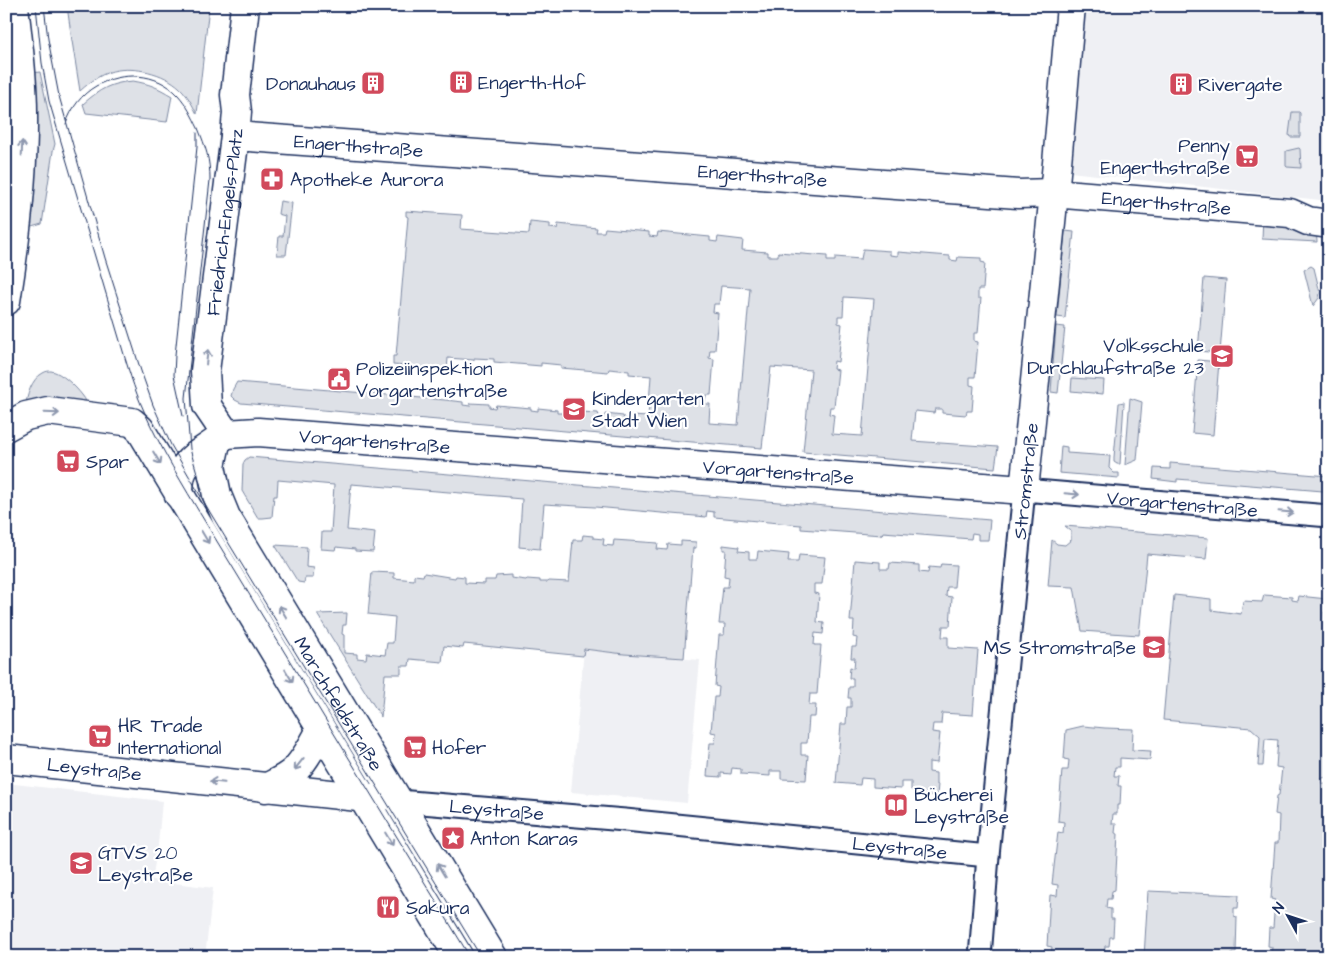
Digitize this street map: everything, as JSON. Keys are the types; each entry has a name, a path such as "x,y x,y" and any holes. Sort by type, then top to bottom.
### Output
{"street":[{"path":"6,301 19,206 23,150 12,109 14,6"},
{"name":"Friedrich-Engels-Platz","path":"221,438 207,406 205,371 238,112 235,95 245,6"},
{"name":"Stromstraße","path":"980,957 988,856 1071,6"},
{"name":"Engerthstraße","path":"235,136 1018,194 1053,193 1290,213 1308,221 1329,224"},
{"name":"Engerthstraße","path":"1290,213 1306,205 1329,206"},
{"name":"Marchfeldstraße","path":"6,427 26,416 48,412 132,422 140,430 459,957"},
{"name":"Vorgartenstraße","path":"221,438 258,432 1024,490 1329,516"},
{"path":"179,495 180,479 184,468 192,458 221,438"},
{"name":"Marchfeldstraße","path":"221,438 211,466 217,494 226,517 493,957"},
{"path":"266,788 293,772 321,730"},
{"name":"Leystraße","path":"6,759 364,798 625,820 988,856"}],"shaded area":[{"path":"67,6 209,6 197,114 187,96 177,85 161,76 144,71 126,69 113,71 88,84 80,91"},
{"path":"1085,6 1329,6 1329,201 1070,172"},
{"path":"40,72 55,144 42,224 28,228 31,73"},
{"path":"133,81 153,86 172,96 167,122 86,113 83,104 95,94 112,85"},
{"path":"1292,112 1300,113 1300,137 1290,137 1289,135"},
{"path":"1299,148 1301,168 1287,167 1286,151"},
{"path":"280,201 292,203 286,255 277,255 279,236 283,236 285,216 278,214"},
{"path":"406,211 462,215 461,229 529,234 530,222 550,224 550,228 557,229 558,224 597,228 596,232 604,232 605,228 649,232 649,236 657,237 658,232 710,237 710,241 717,242 718,237 743,240 742,250 768,252 768,256 778,256 778,252 827,256 827,261 835,261 835,257 861,259 863,249 890,251 890,255 898,256 898,252 950,256 950,260 957,261 958,257 981,258 981,262 985,263 983,289 978,289 978,298 981,298 978,333 974,333 974,341 978,342 975,377 970,377 970,385 974,386 972,411 967,411 966,415 942,413 942,409 935,409 934,413 915,411 912,441 998,447 995,468 803,452 811,370 771,367 762,448 241,403 235,400 231,396 237,382 445,400 463,402 463,405 470,406 470,403 489,404 489,407 495,408 496,405 531,408 531,410 538,411 538,408 557,410 557,413 563,413 564,411 598,413 599,416 605,417 605,414 623,416 624,419 630,419 631,416 648,417 651,376 629,374 629,371 609,369 608,372 561,368 561,365 541,363 541,366 494,362 494,359 474,358 474,360 448,358 447,370 393,365 393,356 396,356 408,217 406,216","holes":["721,286 750,288 738,425 709,423 710,404 705,404 706,395 711,395 714,359 709,358 710,350 715,350 718,313 713,312 714,304 719,304","844,297 874,299 862,436 832,434 834,415 829,414 830,407 834,407 838,370 833,369 834,361 838,362 842,324 838,323 838,316 843,316"]},
{"path":"1263,216 1316,227 1317,242 1262,239"},
{"path":"1065,231 1074,232 1065,318 1057,317"},
{"path":"1311,266 1314,268 1320,293 1313,306 1304,270"},
{"path":"1204,278 1226,280 1220,353 1198,351"},
{"path":"1056,326 1065,327 1058,393 1051,392"},
{"path":"1198,360 1219,362 1213,435 1192,433"},
{"path":"51,371 64,377 72,384 83,397 89,409 25,408 28,393 35,379 44,372"},
{"path":"1072,378 1104,380 1103,394 1071,391"},
{"path":"1130,398 1142,402 1137,460 1125,465"},
{"path":"1124,402 1120,464 1117,464 1114,462 1114,457 1119,403"},
{"path":"1061,446 1067,447 1067,453 1110,456 1109,468 1114,473 1119,473 1119,478 1059,473"},
{"path":"249,457 990,520 988,540 978,540 978,534 972,533 971,539 883,532 882,535 801,529 801,525 714,517 714,512 707,511 706,517 544,504 540,549 519,547 522,499 351,484 347,530 375,533 373,552 336,547 335,550 321,549 322,532 331,532 334,485 278,480 277,496 274,496 272,517 258,518 242,491 243,464"},
{"path":"1170,463 1329,476 1329,496 1323,491 1177,479 1177,482 1153,479 1154,468 1170,469"},
{"path":"1065,526 1208,538 1206,559 1147,554 1139,635 1082,631 1074,587 1048,586 1052,540 1057,544 1065,545 1071,540 1071,531"},
{"path":"583,535 604,539 603,545 613,546 614,540 658,543 657,549 667,550 668,544 681,545 681,541 696,542 696,548 693,548 684,658 584,649 583,656 464,644 463,648 444,646 442,662 410,659 409,666 401,666 401,674 385,674 381,717 317,614 347,613 346,625 343,625 342,634 344,635 344,653 357,654 357,658 366,659 367,653 385,655 387,643 393,643 395,617 368,614 372,572 394,573 394,578 414,580 414,575 423,576 424,573 455,578 456,576 465,577 465,583 485,584 485,580 495,580 496,576 511,575 511,578 540,580 540,582 569,582 573,540 582,540"},
{"path":"275,545 307,547 306,567 314,568 313,578 305,578 304,583 298,582"},
{"path":"723,545 739,547 738,551 749,552 749,559 757,559 758,551 789,554 788,562 798,562 799,555 825,557 822,584 814,584 814,593 819,594 817,622 824,623 823,634 815,633 814,645 821,645 817,694 810,694 809,705 816,705 815,717 809,717 807,743 801,743 801,755 808,755 806,780 781,779 781,771 770,771 770,776 741,774 741,769 732,768 731,774 721,773 721,777 707,776 710,743 715,743 716,733 711,732 714,697 718,697 719,687 715,686 719,635 724,635 725,624 719,624 723,587 728,587 729,577 724,576 726,550 723,550"},
{"path":"855,560 880,562 880,569 889,569 890,563 919,565 919,572 928,573 929,567 940,568 941,564 956,565 954,587 947,587 946,596 952,597 950,626 943,626 942,637 948,637 948,648 978,650 973,715 942,713 941,724 933,724 932,732 940,733 937,763 929,762 929,772 936,773 936,784 938,784 937,796 911,790 911,782 901,782 901,789 873,787 873,779 861,778 860,785 836,783 841,724 846,724 847,707 851,707 851,698 848,698 849,687 853,687 853,678 849,678 850,667 854,668 855,658 851,658 852,647 856,647 857,638 853,637 854,621 850,621"},
{"path":"1174,595 1211,599 1211,610 1241,614 1243,601 1262,602 1264,595 1292,597 1292,600 1298,601 1299,596 1327,599 1329,611 1324,612 1328,667 1322,669 1323,676 1328,676 1329,681 1329,733 1327,733 1329,740 1329,777 1322,778 1323,784 1329,784 1329,957 1271,957 1272,947 1268,946 1269,928 1273,928 1275,900 1271,899 1275,843 1278,843 1279,815 1275,814 1282,768 1276,767 1278,740 1265,739 1263,766 1258,766 1260,736 1251,728 1163,720"},
{"path":"584,649 700,660 687,803 571,792"},
{"path":"1083,726 1133,729 1132,750 1151,751 1150,760 1120,758 1120,767 1115,767 1114,776 1119,776 1118,786 1121,786 1120,805 1117,805 1117,814 1113,814 1112,824 1116,824 1115,833 1118,834 1115,890 1112,891 1111,899 1107,899 1106,908 1111,909 1111,919 1114,919 1113,937 1110,937 1109,946 1105,946 1104,955 1108,957 1051,957 1052,947 1047,946 1050,895 1057,896 1058,885 1052,884 1058,832 1063,833 1064,822 1058,821 1062,770 1068,770 1069,760 1064,759 1066,730"},
{"name":"GTVS 20 Leystraße","path":"6,783 162,801 158,845 152,880 213,888 205,957 6,957"},
{"path":"1148,891 1239,895 1238,908 1234,908 1234,916 1237,917 1236,953 1232,953 1232,957 1144,957"}],"tram line":[{"path":"36,6 42,63 49,101 125,359 144,411 188,494 470,957"},
{"path":"44,6 59,96 105,258 141,371 153,405 171,445 211,514 481,957"},
{"path":"66,124 74,107 91,89 106,81 117,78 139,76 150,78 170,87 184,103 198,128 208,160 210,180 186,398 190,449 202,490"},
{"path":"183,416 174,375 197,133"}],"place":[{"name":"Engerth-Hof","path":"461,82"},
{"name":"Donauhaus","path":"373,83"},
{"name":"Rivergate","path":"1181,84"},
{"name":"Penny Engerthstraße","path":"1247,156"},
{"name":"Apotheke Aurora","path":"272,179"},
{"name":"Volksschule Durchlaufstraße 23","path":"1222,356"},
{"name":"Polizeiinspektion Vorgartenstraße","path":"339,379"},
{"name":"Kindergarten Stadt Wien","path":"574,409"},
{"name":"Spar","path":"68,461"},
{"name":"MS Stromstraße","path":"1154,647"},
{"name":"HR Trade International","path":"100,736"},
{"name":"Hofer","path":"415,747"},
{"name":"Bücherei Leystraße","path":"896,805"},
{"name":"Anton Karas","path":"453,838"},
{"name":"GTVS 20 Leystraße","path":"81,863"},
{"name":"Sakura","path":"388,907"}]}
